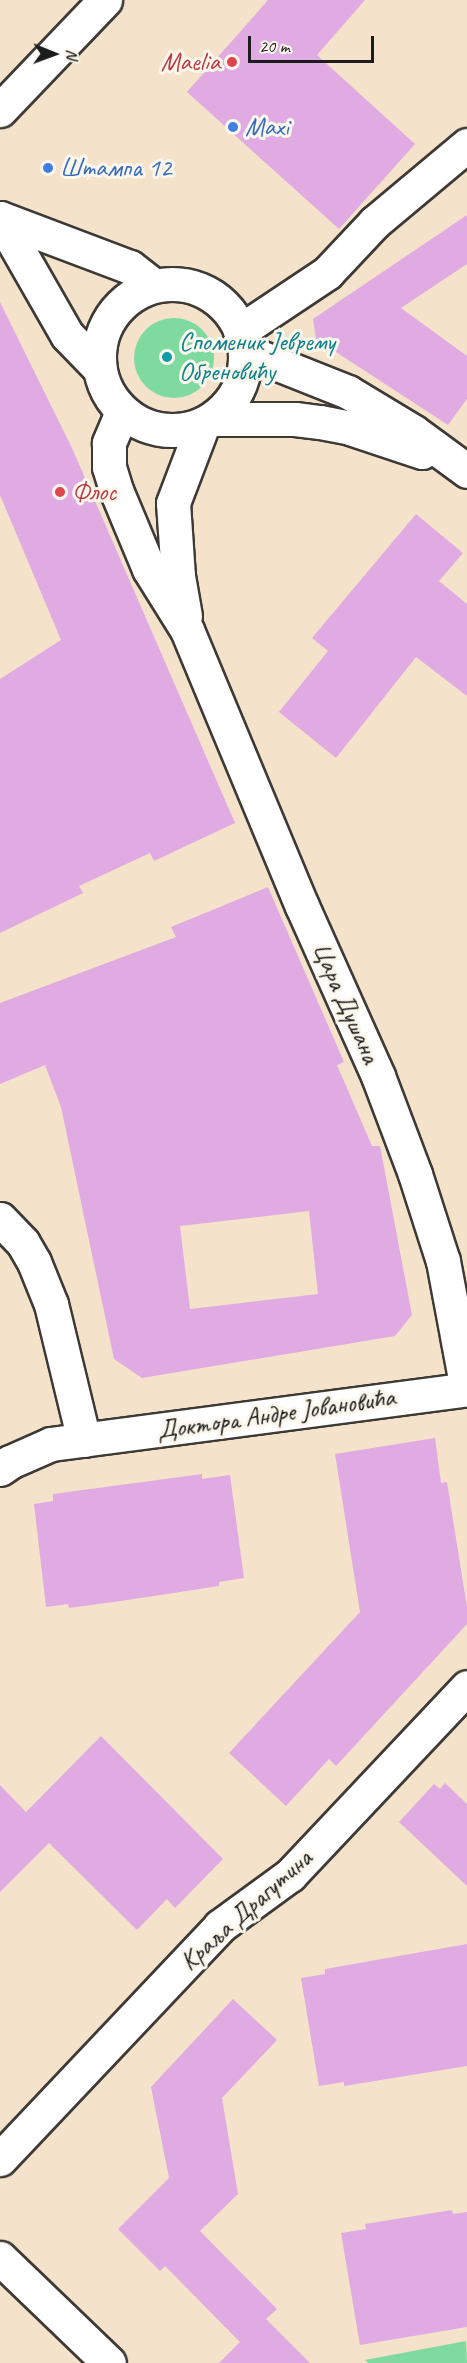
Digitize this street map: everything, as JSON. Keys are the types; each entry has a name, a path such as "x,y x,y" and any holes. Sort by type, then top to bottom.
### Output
{"street":[{"path":"0,110 105,0"},
{"path":"243,341 327,273 375,222 467,145"},
{"path":"0,218 130,267 153,285"},
{"path":"0,218 67,335 99,369"},
{"path":"208,422 229,405 240,385 246,363 243,341 224,304 203,290 178,283 153,285 134,294 117,308 105,326 99,347 99,369 107,392 122,412 140,424 160,430 182,431 208,422 295,419 320,422 350,428 461,467"},
{"path":"243,341 348,392 414,432 461,467"},
{"name":"Цара Душана","path":"122,412 109,443 109,467 116,490 149,569 187,630 302,906 378,1076 416,1174 443,1262 467,1389"},
{"name":"Цара Душана","path":"187,630 178,576 173,503 208,422"},
{"path":"0,1219 23,1243 34,1262 51,1304 84,1440"},
{"name":"Доктора Андре Јовановића","path":"0,1469 10,1462 51,1444 467,1389"},
{"name":"Краља Драгутина","path":"0,2160 220,1926 290,1875 467,1687"},
{"path":"0,2258 109,2363"}],"green space":[{"path":"174,318 189,321 202,330 211,343 214,358 211,373 202,386 189,395 174,398 159,395 146,386 137,373 134,358 137,343 146,330 159,321"},
{"path":"466,2341 467,2363 368,2363 365,2360"}],"building":[{"path":"268,0 365,0 317,55 415,144 339,229 187,92"},
{"path":"467,215 467,264 401,308 467,356 467,399 448,425 316,339 313,319"},
{"path":"0,302 72,448 235,823 154,861 150,853 79,886 83,893 0,933 0,679 61,640 0,495"},
{"path":"416,514 463,553 439,581 467,604 467,696 416,657 336,758 279,712 328,651 312,638"},
{"path":"268,887 344,1062 337,1065 372,1146 380,1146 412,1315 395,1336 142,1378 114,1359 61,1107 45,1065 0,1084 0,1003 176,937 171,927","holes":["309,1211 318,1294 190,1309 180,1226"]},
{"path":"435,1438 441,1483 447,1482 467,1607 467,1624 336,1766 329,1759 286,1806 229,1753 360,1612 335,1454"},
{"path":"202,1474 202,1479 230,1475 244,1578 219,1582 219,1586 121,1601 69,1608 68,1604 46,1607 34,1504 53,1501 53,1494"},
{"path":"101,1736 223,1859 175,1908 167,1899 137,1930 49,1843 0,1892 0,1785 26,1812"},
{"path":"445,1783 467,1804 467,1886 399,1822 434,1784 440,1789"},
{"path":"467,1944 467,2066 344,2086 344,2082 319,2086 301,1978 325,1974 325,1969"},
{"path":"233,1999 277,2040 222,2098 238,2194 200,2231 277,2309 266,2319 310,2363 219,2363 240,2342 165,2266 160,2271 118,2229 169,2178 151,2087"},
{"path":"452,2210 453,2214 467,2212 467,2327 360,2345 341,2233 366,2229 365,2224"}],"place":[{"name":"Maelia","path":"232,62"},
{"name":"Maxi","path":"233,127"},
{"name":"Штампа 12","path":"48,168"},
{"name":"Споменик Јеврему Обреновићу","path":"167,357"},
{"name":"Флос","path":"60,492"}]}
